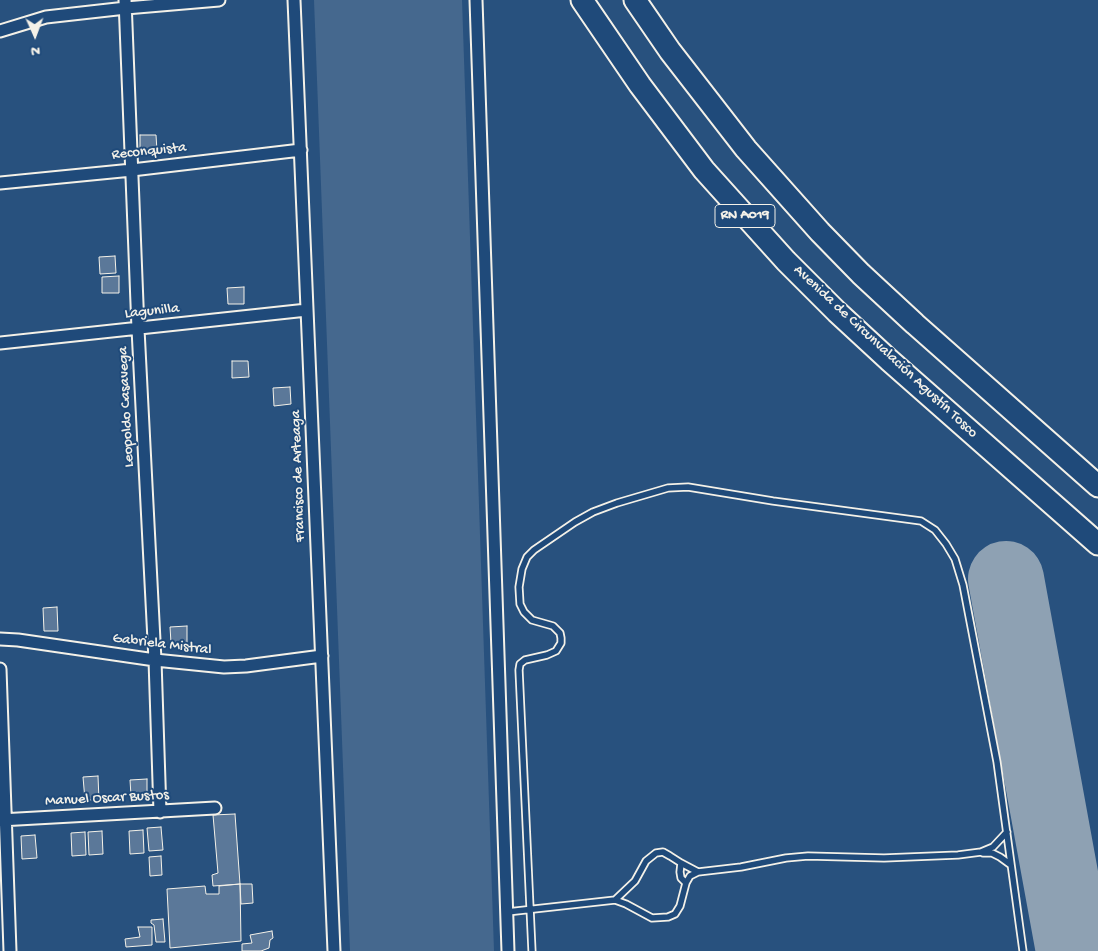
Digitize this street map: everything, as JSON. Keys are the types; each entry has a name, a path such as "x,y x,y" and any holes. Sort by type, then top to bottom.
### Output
{"highway":[{"name":"Avenida de Circunvalación Agustín Tosco","path":"582,0 640,85 682,142 740,211 786,261 888,360 1098,544"},
{"name":"RN A019","path":"635,0 670,51 740,142 820,232 861,274 915,324 1098,486"}],"street":[{"path":"0,31 46,16 125,4 219,0"},
{"name":"Francisco de Arteaga","path":"294,0 334,951"},
{"path":"476,0 508,951"},
{"name":"Leopoldo Casavega","path":"125,4 138,329 155,660 160,812"},
{"name":"Reconquista","path":"0,183 301,150"},
{"name":"Lagunilla","path":"0,342 307,310"},
{"name":"Gabriela Mistral","path":"0,640 18,640 155,660 232,666 246,666 322,656"},
{"path":"0,669 3,820 10,951"},
{"name":"Manuel Oscar Bustos","path":"3,820 215,808"}],"lane":[{"path":"532,951 519,670 520,664 525,660 552,654 556,651 559,648 561,638 557,629 553,626 532,620 524,612 520,604 519,588 522,569 534,550 593,512 668,488 688,487 773,501 921,520 936,530 955,559 963,585 998,762 1023,951"},
{"path":"980,852 993,847 1007,832"},
{"path":"615,900 635,881 646,861 656,853 663,852 698,872"},
{"path":"507,912 615,900 652,918 668,917 675,914 680,906 686,883 690,876 698,872 742,867 786,858 808,856 893,858 980,852 992,853 1011,865"},
{"path":"681,863 681,878 686,883"}],"shaded area":[{"path":"314,0 462,0 494,951 350,951"}],"building":[{"path":"140,135 156,135 157,151 140,152"},
{"path":"115,256 116,273 100,274 99,257"},
{"path":"119,276 119,293 102,293 102,277"},
{"path":"244,287 244,304 228,304 227,288"},
{"path":"232,361 248,361 249,377 232,378"},
{"path":"290,387 291,404 274,406 273,388"},
{"path":"57,607 58,631 44,631 43,608"},
{"path":"187,626 187,643 171,643 170,627"},
{"path":"98,776 99,800 85,800 83,777"},
{"path":"147,779 147,796 131,796 130,780"},
{"path":"235,814 240,884 213,886 212,875 218,873 213,815"},
{"path":"161,827 163,850 149,851 147,828"},
{"path":"143,830 144,853 130,854 129,831"},
{"path":"102,831 103,854 89,855 88,832"},
{"path":"85,832 86,855 72,856 71,833"},
{"path":"35,835 37,858 22,859 21,836"},
{"path":"161,856 162,875 150,876 149,857"},
{"path":"240,884 241,941 170,948 167,889 205,886 206,894 219,894 219,886"},
{"path":"240,884 252,884 253,903 241,904"},
{"path":"163,919 165,942 156,942 154,925 151,923 151,920"},
{"path":"138,927 152,927 152,945 126,947 125,939 140,937"},
{"path":"272,931 273,938 270,940 269,948 261,951 242,951 242,944 252,943 250,935"}],"runway":[{"path":"1006,579 1074,951"}]}
